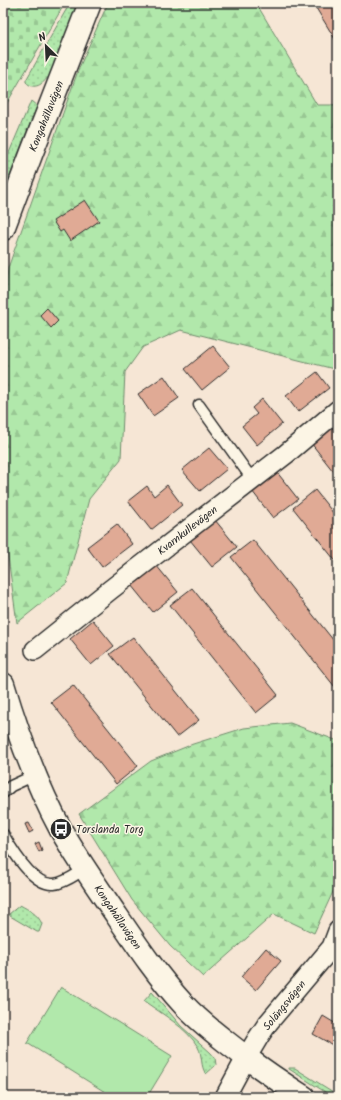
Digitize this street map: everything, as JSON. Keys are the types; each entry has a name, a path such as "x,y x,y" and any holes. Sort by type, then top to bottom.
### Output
{"street":[{"name":"Kongahällavägen","path":"4,225 90,3"},
{"name":"Kvarnkullevägen","path":"35,650 252,479 286,454 338,410"},
{"name":"Kongahällavägen","path":"3,684 20,739 35,775 61,829 85,869 124,927 184,1006 246,1058 304,1097"},
{"name":"Solängsvägen","path":"226,1097 246,1058 268,1023 332,958 332,947 338,932"}],"lane":[{"path":"199,405 252,479"},
{"path":"3,793 11,786 35,775"},
{"path":"3,834 31,873 38,880 48,884 62,883 85,869"}],"green space":[{"path":"3,3 65,3 3,110"},
{"path":"70,3 79,3 51,74 41,84 35,86 29,85 26,80"},
{"path":"108,3 256,3 317,105 338,105 338,370 181,330 143,347 125,372 121,459 89,499 67,583 17,623 3,520 3,324 8,268 79,68"},
{"path":"31,101 37,106 3,194 3,167"},
{"path":"290,723 338,741 338,881 314,933 274,914 203,977 170,946 132,900 79,814 151,761 193,744 244,728"},
{"path":"20,905 38,918 42,924 39,932 10,916 9,914"},
{"path":"61,987 172,1056 147,1097 113,1097 27,1043"},
{"path":"152,992 181,1026 215,1058 216,1065 206,1074 203,1068 200,1050 193,1040 174,1022 144,1001"},
{"path":"289,1068 295,1068 338,1095 338,1097 333,1097"}],"building":[{"path":"313,3 338,3 338,44"},
{"path":"85,200 99,221 70,241 63,230 60,232 53,221"},
{"path":"47,308 58,321 51,328 40,315"},
{"path":"213,346 230,367 202,390 185,369"},
{"path":"317,372 329,388 298,412 286,396"},
{"path":"164,376 179,398 153,416 138,394"},
{"path":"262,399 282,424 257,445 242,426 257,414 252,408"},
{"path":"336,424 338,426 338,467 333,471 311,443"},
{"path":"209,448 227,469 200,491 182,470"},
{"path":"276,471 298,499 273,518 252,491"},
{"path":"167,485 182,505 151,530 128,501 147,486 154,496"},
{"path":"315,490 338,519 338,564 293,508"},
{"path":"215,520 237,547 212,567 190,540"},
{"path":"117,524 132,544 102,567 87,547"},
{"path":"253,540 338,646 338,685 335,687 231,557"},
{"path":"156,565 178,592 153,612 131,585"},
{"path":"192,588 278,695 256,713 170,605"},
{"path":"93,620 114,646 91,665 70,639"},
{"path":"133,637 199,720 177,737 110,654"},
{"path":"73,685 138,766 116,784 51,702"},
{"path":"29,823 33,831 29,833 25,824"},
{"path":"39,842 42,850 39,852 35,844"},
{"path":"266,948 281,961 256,990 241,977"},
{"path":"323,1016 338,1025 338,1048 313,1034"}],"place":[{"name":"Torslanda Torg","path":"61,829"}]}
